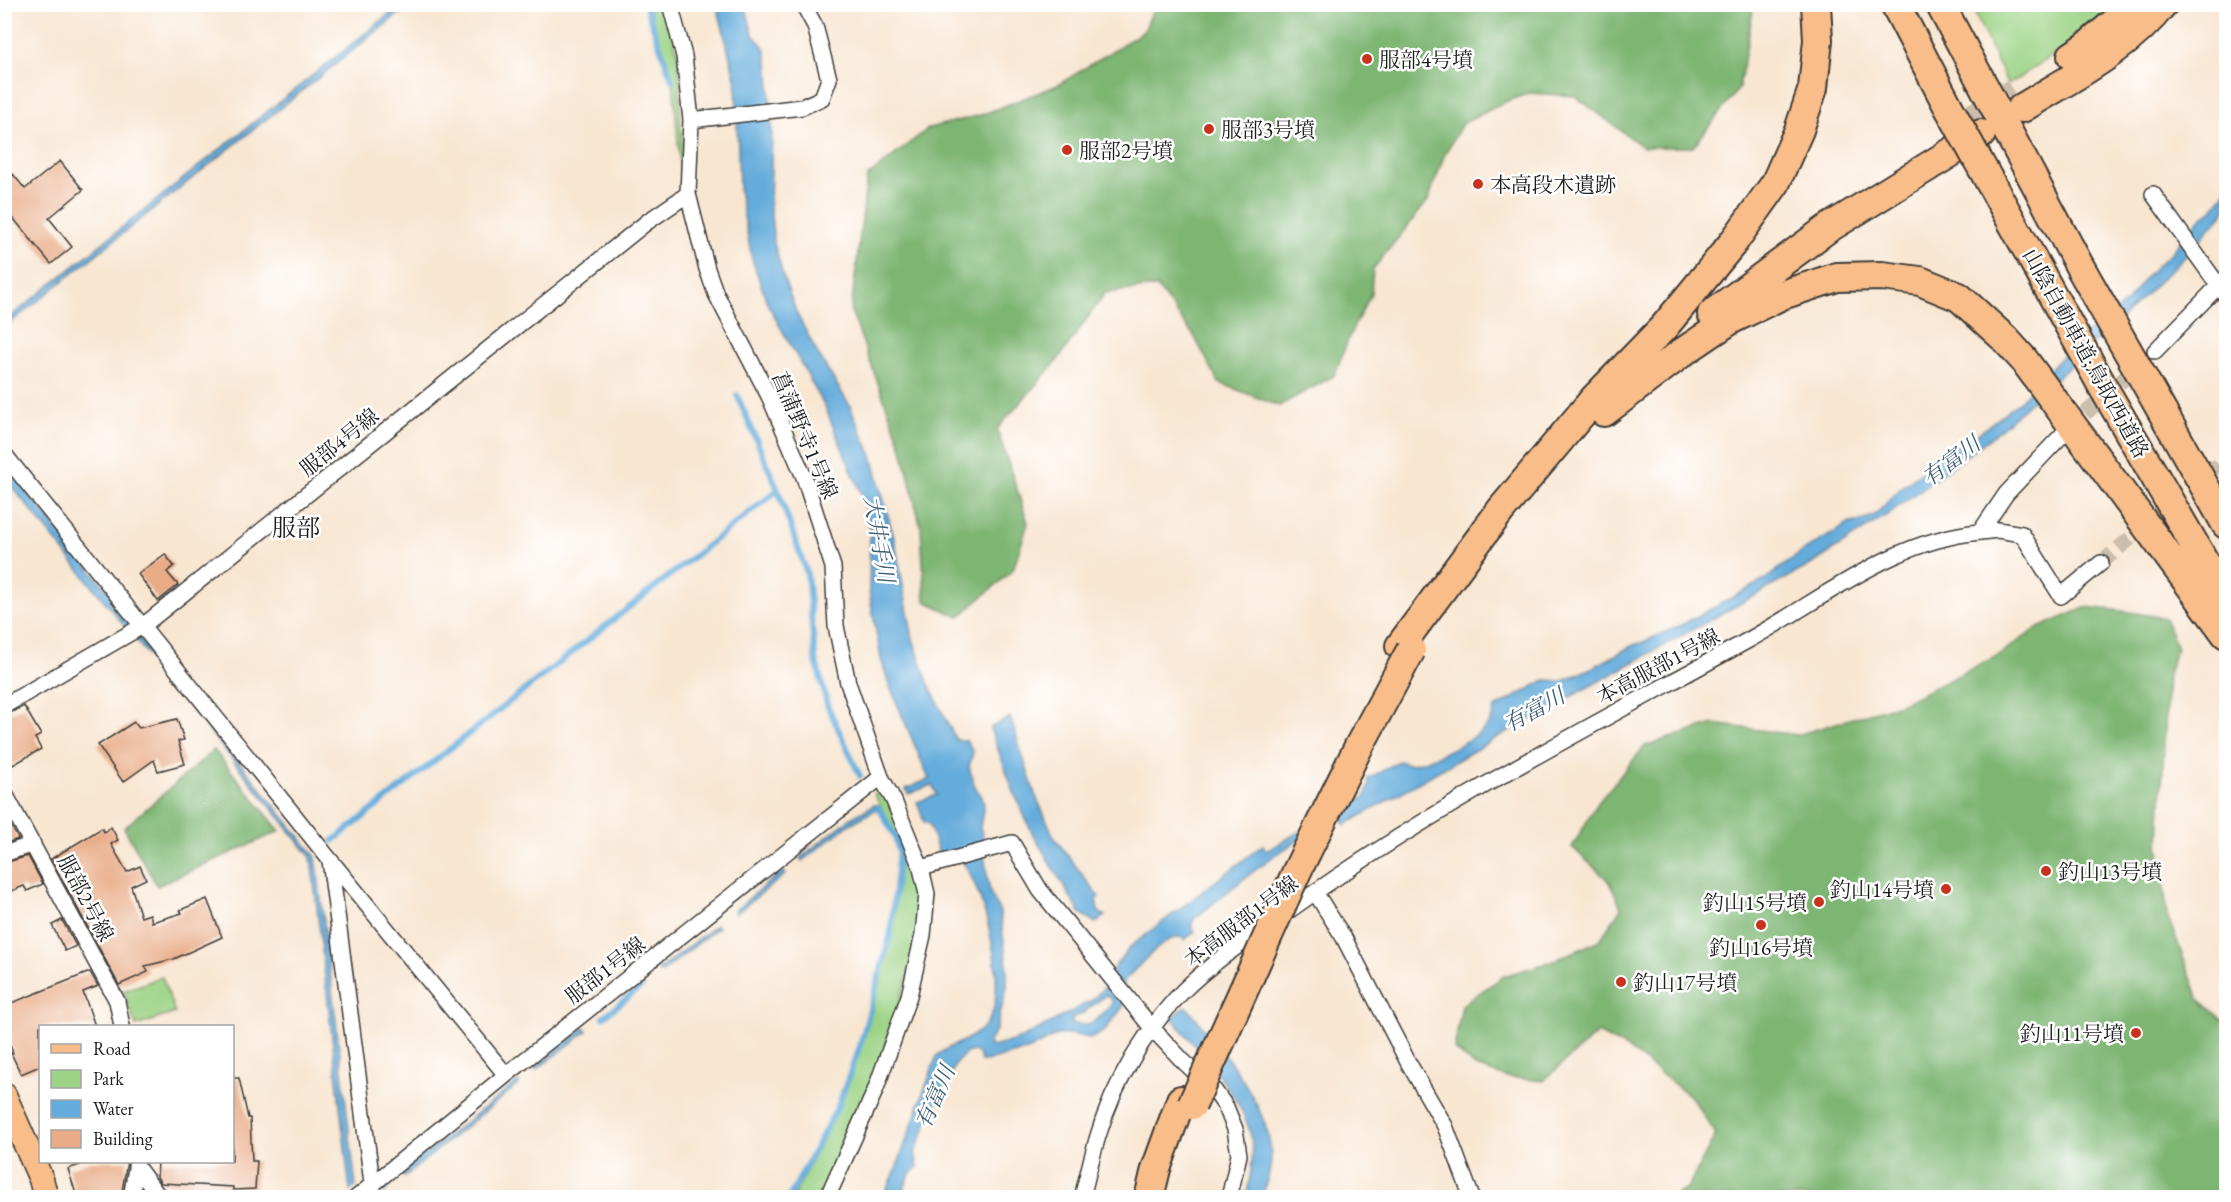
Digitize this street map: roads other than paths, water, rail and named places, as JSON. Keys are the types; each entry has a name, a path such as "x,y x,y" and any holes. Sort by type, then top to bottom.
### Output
{"highway":[{"path":"1149,1197 1156,1169 1187,1102 1406,648 1501,510 1594,399 1664,327 1732,244 1775,184 1799,129 1813,88 1818,40 1816,4"},
{"name":"山陰自動車道;鳥取西道路","path":"1896,4 1967,119 2103,387 2226,599"},
{"name":"山陰自動車道;鳥取西道路","path":"1940,4 2080,267 2144,355 2226,524"},
{"path":"1958,4 2027,167"},
{"path":"2136,4 2086,47 2018,100 2116,48 2163,4"},
{"path":"1664,327 1770,248 1967,119"},
{"path":"1406,648 1511,514 1604,412 1711,315 1827,229 1967,119"},
{"path":"1604,412 1683,352 1732,319 1782,295 1837,277 1882,276 1920,281 1959,297 2005,339 2024,360 2065,426 2126,500 2226,634"},
{"path":"1162,1197 1167,1170 1187,1102"}],"main road":[{"path":"4,1095 41,1179 46,1197"}],"street":[{"name":"菖蒲野寺1号線","path":"670,4 684,56 691,120 688,194 703,257 716,294 769,396 804,477 833,567 836,626 848,684 881,777 926,866 927,894 923,935 909,996 875,1091 827,1197"},
{"path":"691,120 802,107 822,99 829,80 815,26 803,4"},
{"name":"服部4号線","path":"4,706 144,625 631,235 688,194"},
{"path":"2144,355 2224,287 2153,194"},
{"path":"1980,532 2006,494 2065,426"},
{"path":"4,454 506,1075"},
{"name":"本高服部1号線","path":"1082,1197 1098,1134 1113,1095 1148,1022 1223,957 1315,892 1417,826 1526,761 1750,640 1885,559 1930,542 1963,534 1998,530 2022,534 2061,596 2101,563"},
{"name":"服部1号線","path":"356,1197 373,1191 506,1075 881,777"},
{"name":"服部2号線","path":"4,792 117,1001 122,1025"},
{"path":"926,866 1012,843 1040,890 1095,958 1148,1022 1182,1060 1214,1090 1226,1107 1234,1129 1239,1155 1229,1197"},
{"path":"4,854 33,844"},
{"path":"330,860 373,1191"},
{"path":"1315,892 1344,938 1408,1062 1445,1126 1472,1197"},
{"path":"131,1197 137,1164"},
{"path":"137,1164 160,1197"}],"water":[{"path":"402,4 410,5 5,327 5,321"},
{"path":"717,5 745,5 753,35 765,48 769,69 772,135 770,206 774,243 784,279 797,314 819,356 849,404 872,456 895,542 913,639 928,682 956,740 966,740 973,752 969,767 974,784 984,803 980,828 985,843 984,855 990,892 1000,912 1007,965 1007,987 996,1030 988,1043 993,1047 1022,1038 1091,1001 1105,987 1115,966 1130,947 1263,845 1268,850 1331,813 1365,797 1369,786 1368,779 1399,761 1408,764 1416,763 1450,750 1474,737 1488,725 1495,708 1545,680 1563,681 1633,645 1685,623 1763,581 1803,551 1850,523 1863,521 1876,514 1901,488 1943,453 1976,435 2020,401 2077,340 2126,303 2148,274 2170,254 2198,221 2214,208 2226,190 2226,210 2194,247 2128,312 1994,435 1887,515 1814,563 1503,734 1345,825 1342,818 1283,850 1194,919 1191,926 1195,932 1184,940 1181,937 1167,941 1143,961 1124,981 1123,1007 1105,1030 1097,1036 1090,1038 1071,1034 1057,1035 1030,1049 985,1062 981,1061 979,1055 974,1051 966,1053 957,1062 932,1112 915,1153 918,1167 910,1174 901,1197 883,1197 895,1172 937,1055 982,1029 994,1008 996,989 992,941 979,894 962,861 940,857 929,824 924,822 917,802 937,795 932,785 908,794 906,789 929,779 890,687 881,659 869,591 870,529 864,500 824,405 768,305 752,259 739,190 736,82","holes":["1107,994 1113,1002 1096,1020 1079,1025 1072,1023 1072,1018 1083,1013"]},
{"path":"4,464 134,623 141,640 316,857 356,1187 350,1191 311,857 5,478"},
{"path":"1010,717 1035,794 1054,837 1099,897 1096,899 1098,911 1105,916 1096,923 1080,913 1032,833 1015,795 990,728"},
{"path":"878,805 877,809 850,824 802,861 800,858 851,818"},
{"path":"782,871 786,874 735,914 734,911"},
{"path":"716,925 718,927 661,973 658,970"},
{"path":"1186,1006 1241,1078 1263,1119 1269,1140 1271,1161 1263,1197 1246,1197 1251,1170 1252,1142 1241,1109 1208,1061 1172,1018"},
{"path":"584,1027 587,1031 536,1070 534,1068"},
{"path":"517,1082 520,1083 404,1177 401,1173"}],"waterway":[{"path":"645,4 672,80"},
{"path":"737,395 778,490 807,574 815,657 828,707 860,776"},
{"path":"333,841 778,490"},
{"path":"789,1198 839,1104 862,1039 890,936 899,852 895,836 879,808"},
{"path":"603,1017 641,987"},
{"path":"384,1190 387,1187"}],"tunnel":[{"path":"1972,118 2014,92"},
{"path":"2068,429 2155,351"},
{"path":"2101,563 2226,458"}],"place":[{"name":"服部4号墳","path":"1367,59"},
{"name":"服部3号墳","path":"1209,129"},
{"name":"服部2号墳","path":"1067,150"},
{"name":"本高段木遺跡","path":"1478,184"},
{"name":"釣山13号墳","path":"2046,871"},
{"name":"釣山14号墳","path":"1946,889"},
{"name":"釣山15号墳","path":"1819,902"},
{"name":"釣山16号墳","path":"1761,925"},
{"name":"釣山17号墳","path":"1621,982"},
{"name":"釣山11号墳","path":"2136,1033"}],"district":[{"name":"服部","path":"296,527"}],"water label":[{"name":"有富川","path":"1951,461"},
{"name":"大井手川","path":"879,539"},
{"name":"有富川","path":"1534,710"},
{"name":"有富川","path":"935,1097"}]}
